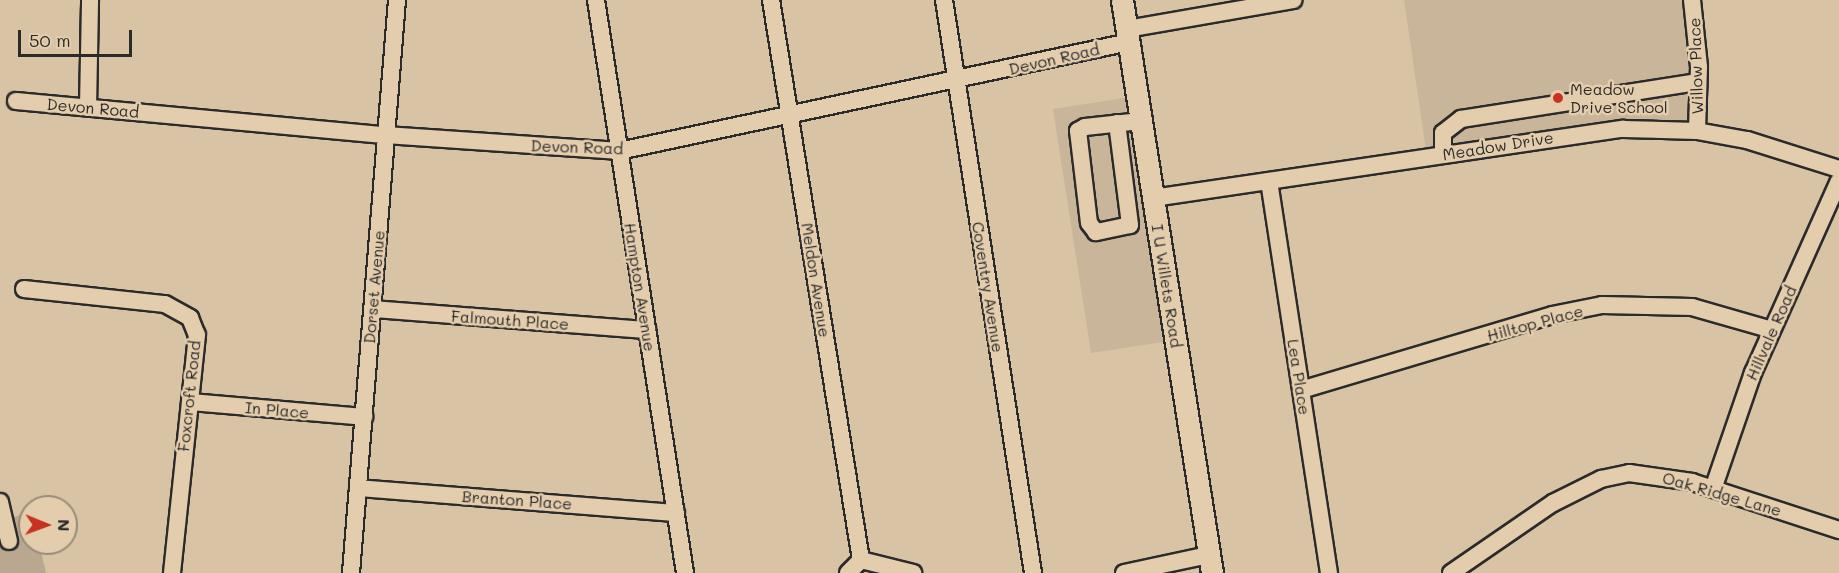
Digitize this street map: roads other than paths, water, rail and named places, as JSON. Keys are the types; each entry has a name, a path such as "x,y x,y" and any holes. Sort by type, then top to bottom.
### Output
{"main road":[{"name":"I U Willets Road","path":"1122,0 1211,564"}],"street":[{"path":"88,107 90,0"},
{"name":"Dorset Avenue","path":"351,573 397,0"},
{"name":"Hampton Avenue","path":"596,0 685,573"},
{"name":"Meldon Avenue","path":"771,0 861,561"},
{"name":"Coventry Avenue","path":"944,0 1033,573"},
{"name":"Devon Road","path":"16,101 386,135 619,151 956,81 1128,35 1294,0"},
{"name":"Willow Place","path":"1692,0 1698,82 1697,131"},
{"path":"1443,154 1443,133 1461,119 1698,82"},
{"path":"1117,123 1130,225 1096,232 1089,223 1076,138 1080,128 1117,123 1142,121"},
{"name":"Meadow Drive","path":"1154,198 1592,131 1697,131 1747,140 1839,169"},
{"name":"Lea Place","path":"1269,181 1329,573"},
{"name":"Hillvale Road","path":"1713,489 1746,391 1839,181"},
{"name":"Foxcroft Road","path":"24,290 145,300 178,309 190,318 196,335 172,573"},
{"name":"Hilltop Place","path":"1301,390 1552,315 1602,305 1692,307 1772,330"},
{"name":"Falmouth Place","path":"372,309 647,330"},
{"name":"In Place","path":"190,402 364,417"},
{"name":"Oak Ridge Lane","path":"1451,573 1553,503 1601,479 1629,473 1650,474 1713,489 1839,530"},
{"name":"Branton Place","path":"358,488 676,513"},
{"path":"0,502 9,541"},
{"path":"848,573 861,561 913,573"},
{"path":"1124,573 1211,564"}],"place":[{"name":"Meadow Drive School","path":"1558,98"}]}
